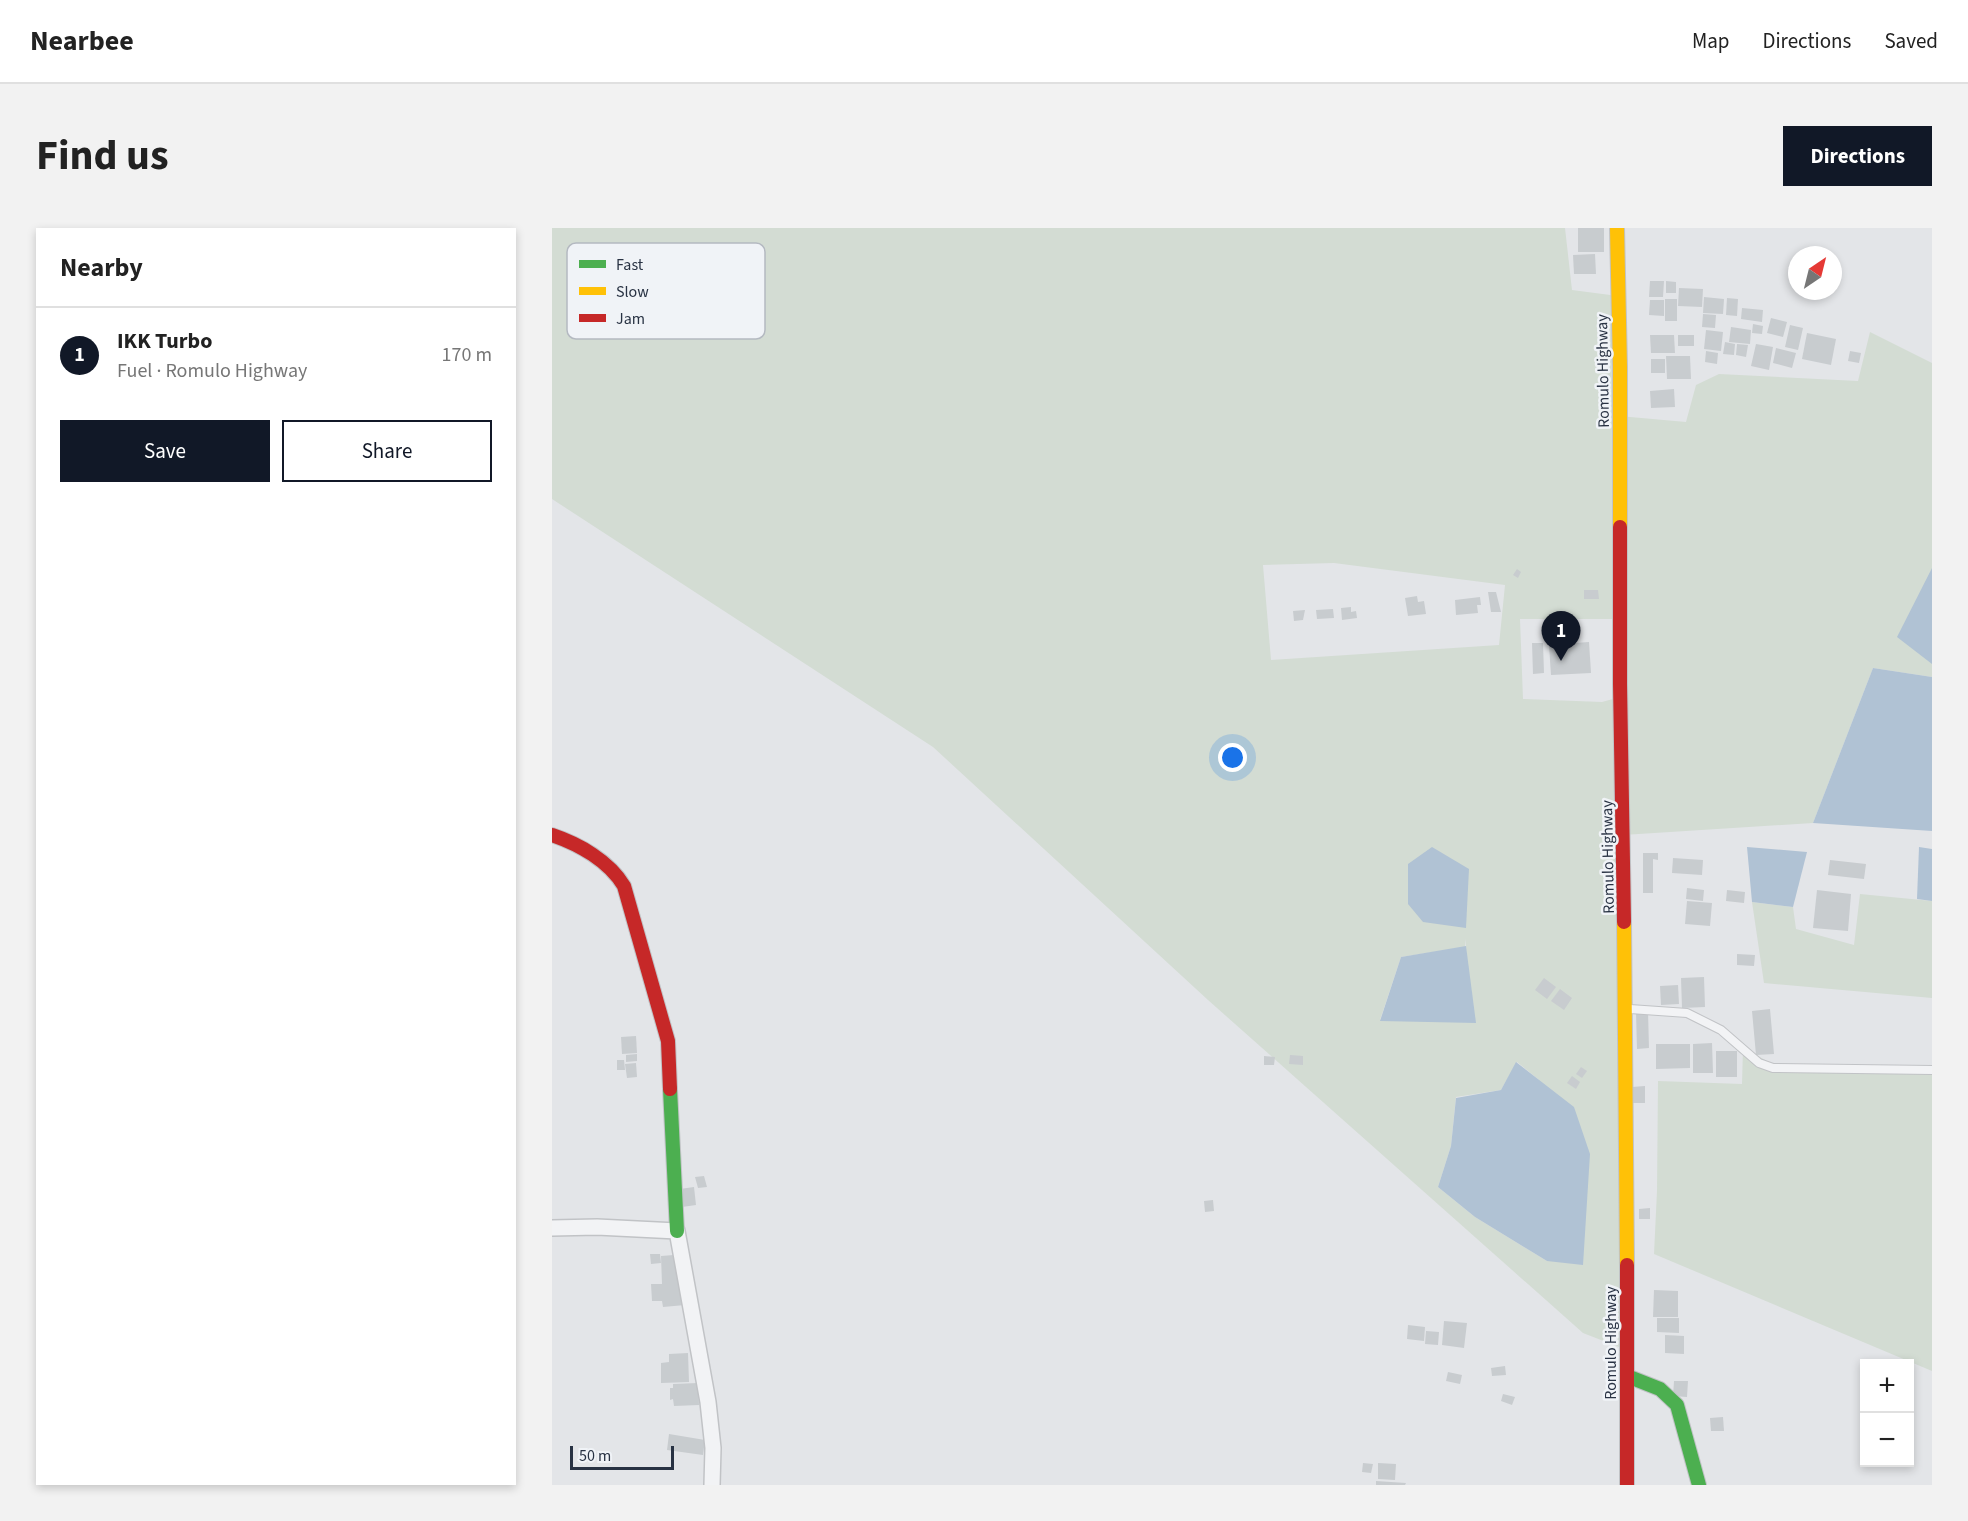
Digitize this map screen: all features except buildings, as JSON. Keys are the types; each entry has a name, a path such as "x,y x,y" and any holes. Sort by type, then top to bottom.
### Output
{"main road":[{"name":"Romulo Highway","path":"1617,228 1620,367 1620,684 1626,1008 1627,1485"},
{"path":"552,835 572,843 611,870 621,880 628,897 668,1041 677,1232"},
{"path":"1627,1376 1656,1385 1677,1405 1699,1485"}],"street":[{"path":"552,1228 597,1227 677,1232 708,1402 713,1448 712,1485"}],"lane":[{"path":"1626,1008 1687,1013 1722,1030 1760,1063 1773,1068 1932,1070"}],"shaded area":[{"path":"552,228 1565,228 1572,290 1618,296 1619,416 1686,422 1696,385 1719,374 1858,381 1870,332 1932,363 1932,677 1873,668 1813,823 1623,835 1624,1349 1583,1333 1208,1000 933,747 552,499","holes":["1334,563 1505,585 1499,645 1271,660 1263,565","1520,619 1620,619 1620,697 1602,702 1523,699","1465,947 1380,1020 1401,957","1517,1062 1539,1080 1547,1261 1475,1217 1438,1187 1451,1146 1456,1097 1501,1090"]},
{"path":"1860,894 1932,901 1932,998 1764,983 1752,902 1793,907 1796,929 1854,945"},
{"path":"1743,1048 1780,1068 1932,1070 1932,1371 1914,1363 1914,1359 1903,1359 1654,1254 1658,1081 1742,1084"}],"water":[{"path":"1932,568 1932,664 1897,637"},
{"path":"1873,668 1932,677 1932,831 1813,823"},
{"path":"1432,847 1469,869 1466,928 1423,922 1408,904 1408,864"},
{"path":"1747,847 1807,852 1793,907 1752,902"},
{"path":"1919,847 1932,849 1932,901 1917,899"},
{"path":"1466,946 1476,1023 1380,1021 1401,957"},
{"path":"1516,1062 1574,1107 1590,1154 1583,1265 1547,1261 1475,1217 1438,1187 1451,1146 1456,1098 1501,1090"}],"traffic: fast":[{"path":"670,1089 677,1231"},
{"path":"1627,1376 1660,1389 1677,1405 1699,1485"}],"traffic: slow":[{"path":"1617,228 1620,527"},
{"path":"1624,922 1627,1265"}],"traffic: jam":[{"path":"1620,527 1624,922"},
{"path":"552,835 573,843 602,861 624,886 668,1041 670,1089"},
{"path":"1627,1265 1627,1485"}],"place":[{"name":"IKK Turbo","path":"1561,661"}]}
